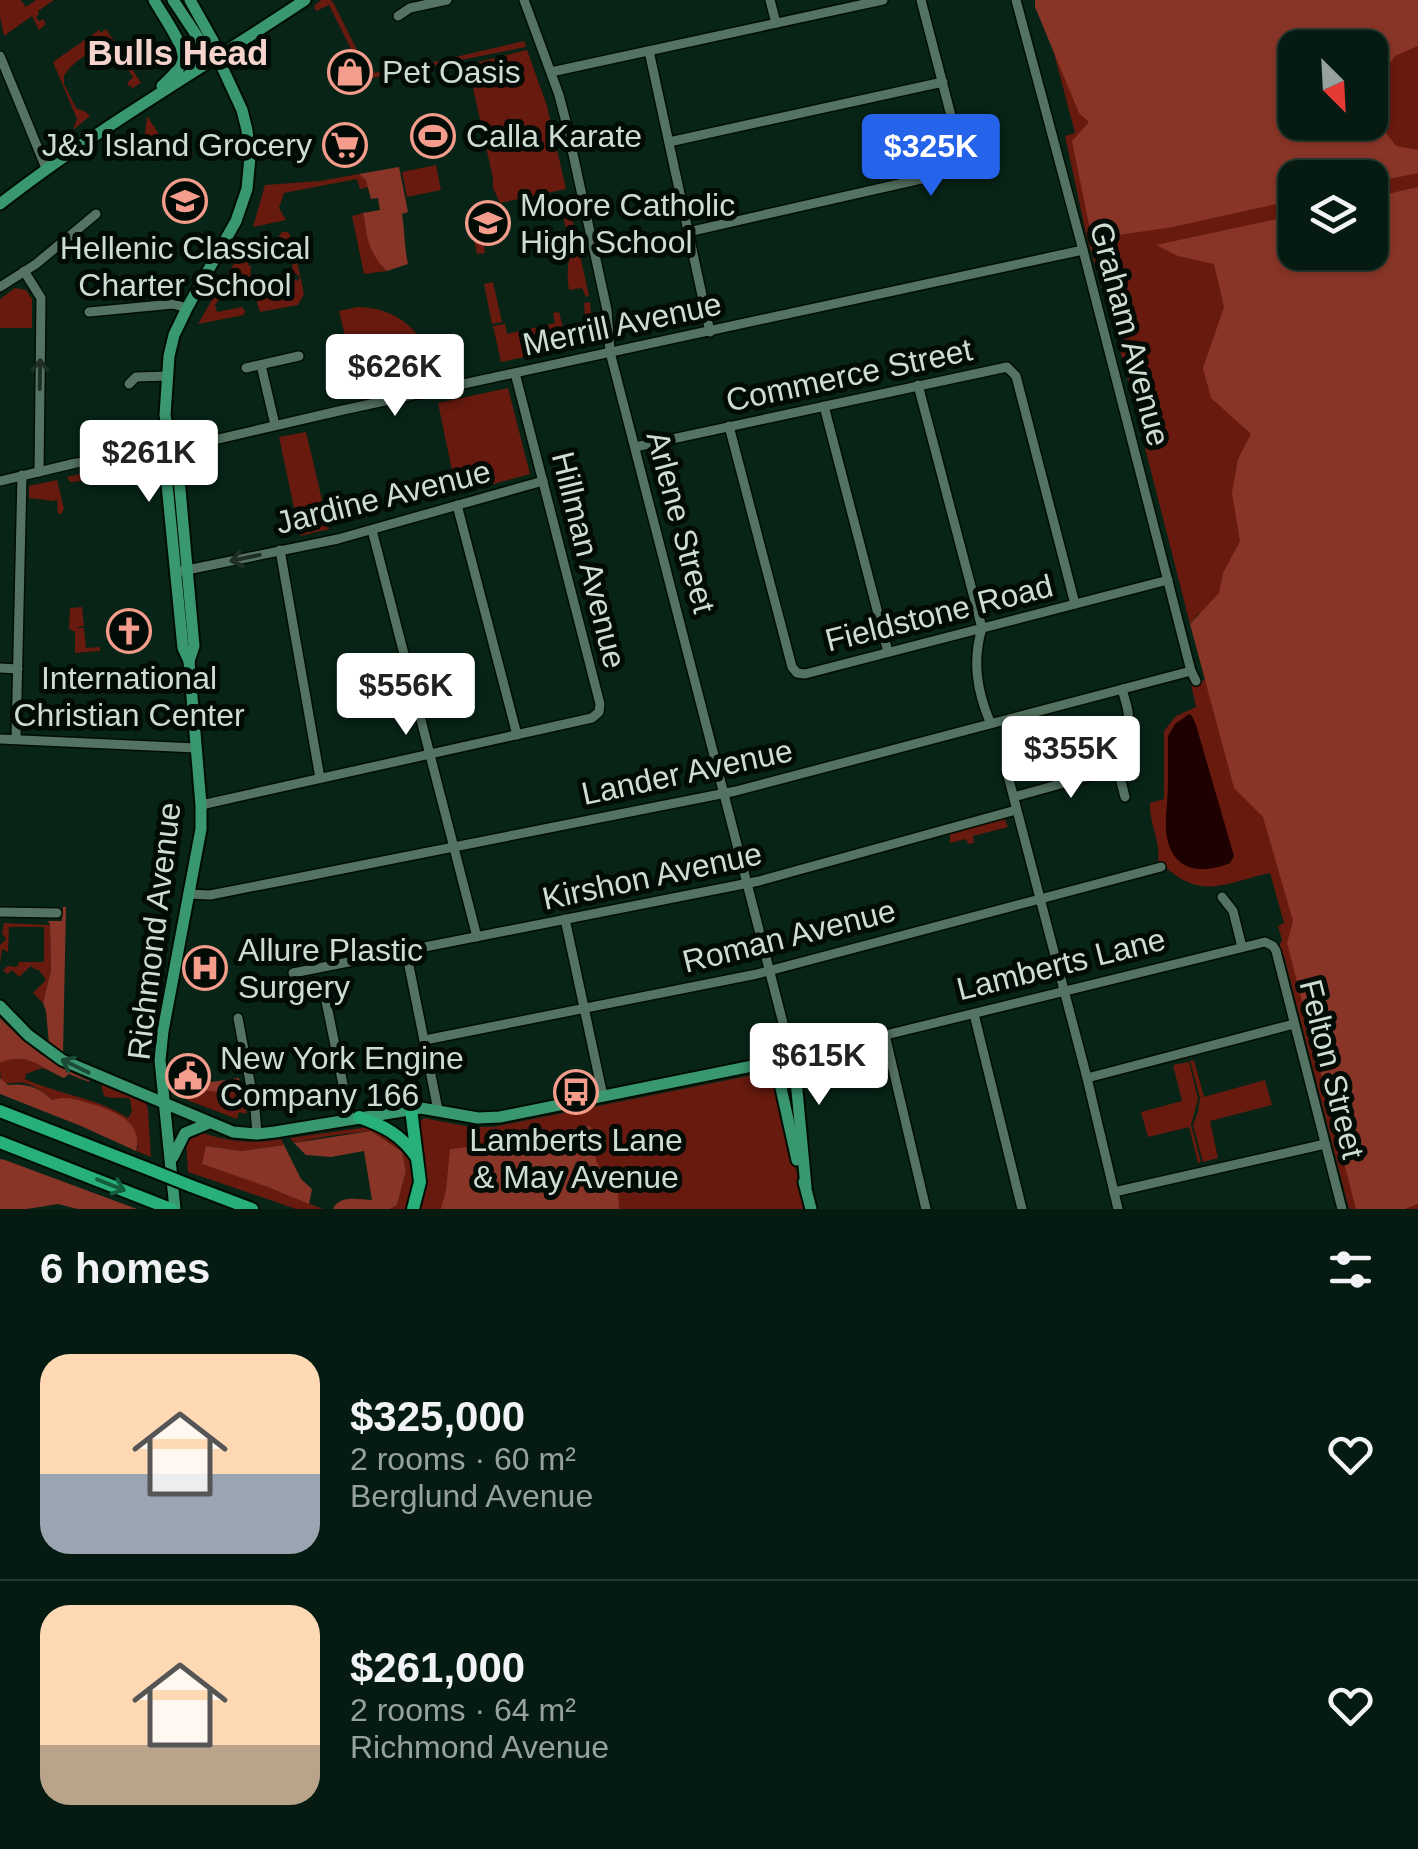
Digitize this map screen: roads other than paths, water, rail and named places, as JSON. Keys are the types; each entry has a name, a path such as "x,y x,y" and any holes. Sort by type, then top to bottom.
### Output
{"highway":[{"path":"0,1102 43,1128"},
{"path":"411,1110 420,1189 413,1209"},
{"path":"0,1111 252,1209"},
{"path":"355,1118 394,1132 418,1161"},
{"path":"0,1142 173,1209"},
{"path":"0,1150 67,1168"}],"main road":[{"path":"144,103 175,73 184,58 154,0"},
{"name":"Richmond Avenue","path":"173,0 203,45 217,56"},
{"name":"Richmond Avenue","path":"173,1209 160,1060 201,830 201,805 189,661 194,646 182,571 177,456 171,450 165,414 166,376 174,335 186,308 236,221 250,157 236,94 213,40 190,0"},
{"path":"0,204 46,168 305,0"},
{"name":"Lamberts Lane","path":"0,1006 28,1035 62,1060 208,1124 257,1134 411,1110 492,1118 792,1058"},
{"path":"792,1058 806,1187"},
{"path":"775,1061 811,1209"},
{"path":"171,1161 185,1133 208,1124"}],"street":[{"path":"398,16 410,8 447,0"},
{"name":"Arlene Street","path":"524,0 566,122 607,310 610,352 792,1058"},
{"path":"770,0 776,23"},
{"path":"551,72 883,0"},
{"path":"688,232 961,170 964,162 921,0"},
{"name":"Graham Avenue","path":"1016,0 1194,676"},
{"path":"649,50 710,332"},
{"path":"0,56 46,168"},
{"path":"669,142 943,82"},
{"path":"0,287 36,264 96,214"},
{"name":"Merrill Avenue","path":"0,481 76,464 154,454 1083,250"},
{"path":"24,271 41,298 39,472"},
{"path":"89,312 173,304 186,308"},
{"path":"246,368 299,356"},
{"path":"261,365 275,425"},
{"name":"Commerce Street","path":"636,447 1002,367 1014,372 1075,604"},
{"name":"Hillman Avenue","path":"201,805 597,715 600,708 514,373"},
{"path":"129,384 136,377 166,376"},
{"path":"918,385 982,628 976,677 990,722"},
{"path":"824,406 888,652"},
{"name":"Fieldstone Road","path":"729,426 797,673 1168,580"},
{"path":"16,739 22,475"},
{"name":"Jardine Avenue","path":"182,571 372,530 543,481"},
{"path":"457,505 517,734"},
{"path":"372,530 477,937"},
{"path":"280,550 320,778"},
{"path":"0,668 18,669"},
{"name":"Lander Avenue","path":"188,894 210,895 725,793 1122,688 1194,676"},
{"path":"1122,688 1129,723 1118,740 1118,768 1125,797"},
{"path":"0,739 196,748"},
{"path":"1014,797 1118,768"},
{"path":"1007,772 1088,1078 1118,1209"},
{"name":"Kirshon Avenue","path":"294,973 748,883 1016,810"},
{"name":"Roman Avenue","path":"425,1040 770,971 1162,867"},
{"path":"1222,897 1232,911 1242,946"},
{"path":"0,912 57,913"},
{"path":"565,920 602,1096"},
{"name":"Lamberts Lane","path":"792,1058 1242,946 1270,944"},
{"name":"Felton Street","path":"1270,944 1276,951 1342,1209"},
{"path":"406,952 438,1110"},
{"path":"326,1001 355,1118"},
{"path":"974,1014 1022,1209"},
{"path":"238,1018 257,1134"},
{"path":"1088,1078 1294,1024"},
{"path":"885,1036 926,1209"},
{"path":"1114,1192 1325,1144"}],"place":[{"name":"Pet Oasis","path":"350,72"},
{"name":"Calla Karate","path":"433,136"},
{"name":"J&J Island Grocery","path":"345,145"},
{"name":"Hellenic Classical Charter School","path":"185,201"},
{"name":"Moore Catholic High School","path":"488,223"},
{"name":"International Christian Center","path":"129,631"},
{"name":"Allure Plastic Surgery","path":"205,968"},
{"name":"New York Engine Company 166","path":"188,1076"},
{"name":"Lamberts Lane & May Avenue","path":"576,1092"}],"district":[{"name":"Bulls Head","path":"178,53"}]}
